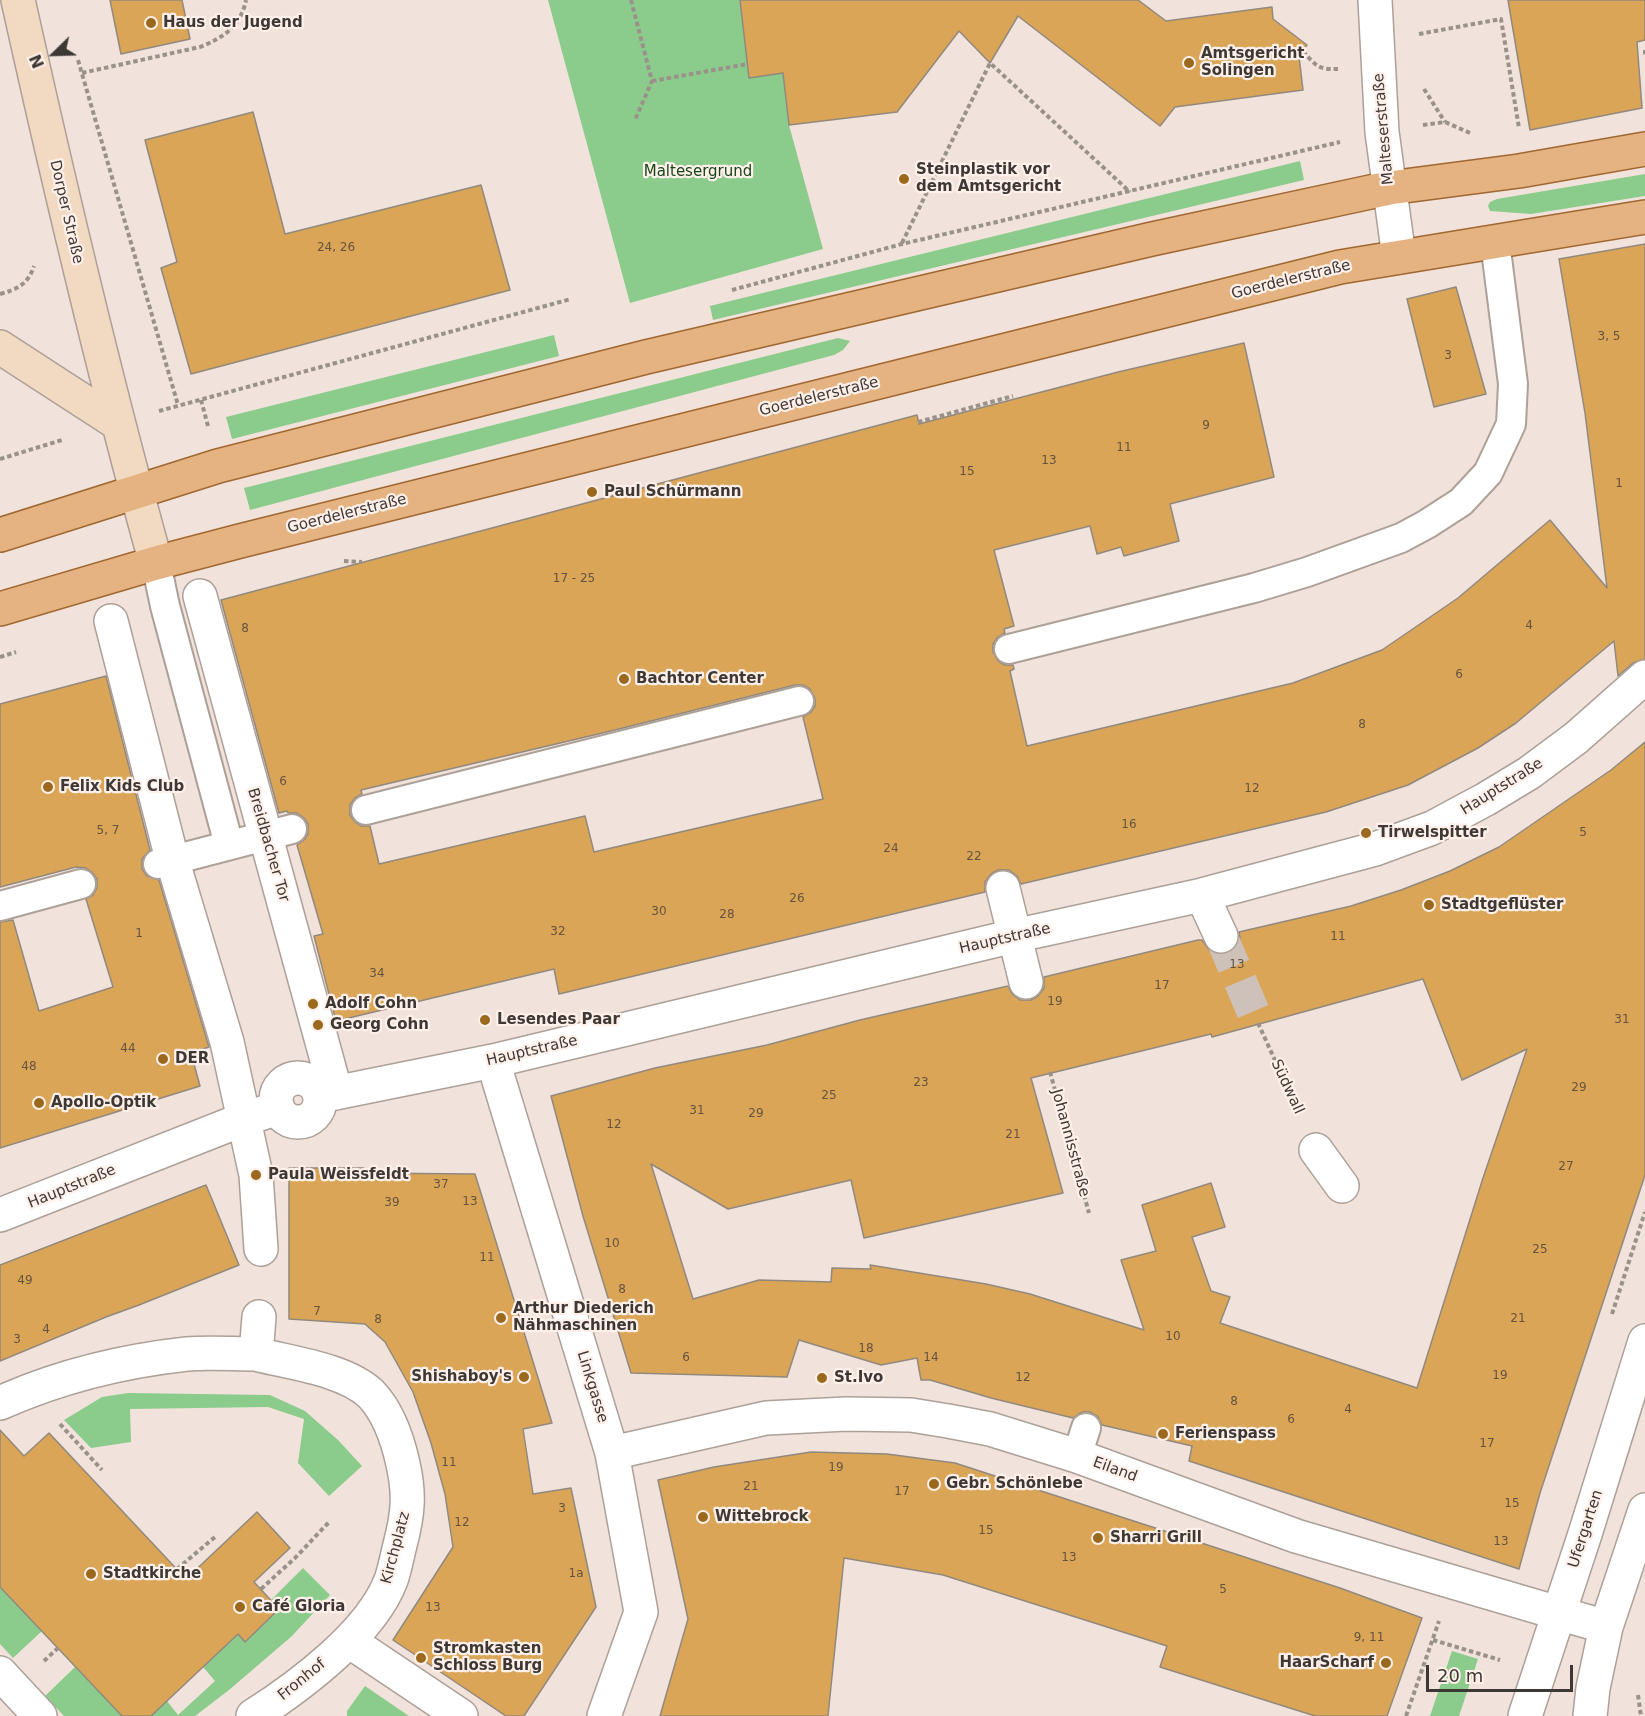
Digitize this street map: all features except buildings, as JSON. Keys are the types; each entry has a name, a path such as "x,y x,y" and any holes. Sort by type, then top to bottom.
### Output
{"main road":[{"path":"0,535 136,490 218,466 646,357 1164,237 1389,188 1519,171 1645,149"},
{"name":"Goerdelerstraße","path":"0,609 156,563 1340,267 1645,217"}],"street":[{"name":"Dorper Straße","path":"18,0 117,423 136,490"},
{"name":"Malteserstraße","path":"1376,0 1382,132 1399,257"},
{"path":"0,347 117,423"},
{"path":"136,490 156,563"},
{"name":"Breidbacher Tor","path":"200,596 279,832 328,1095"},
{"path":"111,621 165,861 227,1042 256,1175 261,1249"},
{"name":"Hauptstraße","path":"0,1215 244,1119 278,1108 276,1100 280,1088 295,1078 307,1079 328,1095 493,1061 1014,936 1202,895 1375,849 1432,828 1486,800 1529,773 1576,738 1645,678"},
{"path":"1003,888 1026,982"},
{"path":"1202,895 1221,936"},
{"name":"Linkgasse","path":"493,1061 612,1453 641,1612 604,1716"},
{"path":"1316,1150 1341,1186"},
{"path":"256,1354 259,1317"},
{"name":"Ufergarten","path":"1525,1716 1645,1341"},
{"name":"Kirchplatz","path":"0,1403 29,1390 124,1364 189,1354 256,1354 343,1376 370,1394 387,1420 400,1451 408,1487 408,1512 391,1580 375,1609 349,1641"},
{"name":"Eiland","path":"612,1453 766,1418 846,1414 911,1415 1082,1442 1296,1536 1559,1612 1606,1628"},
{"path":"1590,1716 1593,1688 1606,1628 1645,1510"},
{"path":"349,1641 461,1716"},
{"name":"Fronhof","path":"253,1716 279,1700 349,1641"},
{"path":"0,1673 40,1716"}],"lane":[{"path":"1009,649 1254,588 1307,572 1401,538 1461,502 1488,473 1511,424 1513,384 1495,242"},
{"path":"156,563 165,606 229,845"},
{"path":"366,810 799,701"},
{"path":"165,861 279,832"},
{"path":"0,906 81,884"}],"path":[{"path":"82,73 200,47 215,41 232,30 244,10 246,0"},
{"path":"631,0 652,81 635,120"},
{"path":"1410,36 1501,19 1520,134"},
{"path":"1645,50 1645,56"},
{"path":"1303,51 1313,63 1323,70 1342,69"},
{"path":"76,52 178,405"},
{"path":"902,244 990,63 1130,192"},
{"path":"652,81 748,64"},
{"path":"729,291 902,244 1382,132"},
{"path":"201,400 571,299"},
{"name":"Südwall","path":"1258,1023 1316,1150"},
{"name":"Johannisstraße","path":"1050,1072 1089,1214"},
{"path":"29,1390 102,1470"},
{"path":"261,1589 330,1521"},
{"path":"177,1569 215,1537"},
{"path":"1406,1716 1442,1613"},
{"path":"1433,1640 1497,1659"}],"green space":[{"name":"Maltesergrund","path":"548,0 745,0 741,6 750,77 783,73 789,125 823,249 630,303"},
{"path":"1300,161 1304,180 713,320 710,306"},
{"path":"1645,174 1645,196 1531,214 1490,211 1488,206 1490,202 1497,199"},
{"path":"554,335 559,356 232,439 226,417"},
{"path":"838,338 850,341 843,350 834,355 250,510 244,488"},
{"path":"128,1393 270,1395 305,1411 338,1440 362,1466 329,1496 298,1463 304,1419 268,1407 130,1409 131,1442 91,1448 64,1420 102,1397"},
{"path":"303,1568 330,1595 292,1636 195,1716 151,1716 167,1701 178,1715 215,1681 203,1667 238,1634 245,1641 279,1610 271,1600"},
{"path":"0,1587 42,1631 13,1658 0,1644"},
{"path":"1452,1651 1478,1659 1459,1716 1430,1716"},
{"path":"75,1667 122,1716 64,1716 45,1696"},
{"path":"365,1686 409,1716 347,1716 347,1711"}],"tunnel":[{"path":"1221,936 1258,1023"}],"place":[{"name":"Haus der Jugend","path":"151,23"},
{"name":"Amtsgericht Solingen","path":"1189,63"},
{"name":"Steinplastik vor dem Amtsgericht","path":"904,179"},
{"name":"Paul Schürmann","path":"592,492"},
{"name":"Bachtor Center","path":"624,679"},
{"name":"Felix Kids Club","path":"48,787"},
{"name":"Tirwelspitter","path":"1366,833"},
{"name":"Stadtgeflüster","path":"1429,905"},
{"name":"Adolf Cohn","path":"313,1004"},
{"name":"Lesendes Paar","path":"485,1020"},
{"name":"Georg Cohn","path":"318,1025"},
{"name":"DER","path":"163,1059"},
{"name":"Apollo-Optik","path":"39,1103"},
{"name":"Paula Weissfeldt","path":"256,1175"},
{"name":"Arthur Diederich Nähmaschinen","path":"501,1318"},
{"name":"Shishaboy's","path":"524,1377"},
{"name":"St.Ivo","path":"822,1378"},
{"name":"Ferienspass","path":"1163,1434"},
{"name":"Gebr. Schönlebe","path":"934,1484"},
{"name":"Wittebrock","path":"703,1517"},
{"name":"Sharri Grill","path":"1098,1538"},
{"name":"Stadtkirche","path":"91,1574"},
{"name":"Café Gloria","path":"240,1607"},
{"name":"Stromkasten Schloss Burg","path":"421,1658"},
{"name":"HaarScharf","path":"1386,1663"}]}
